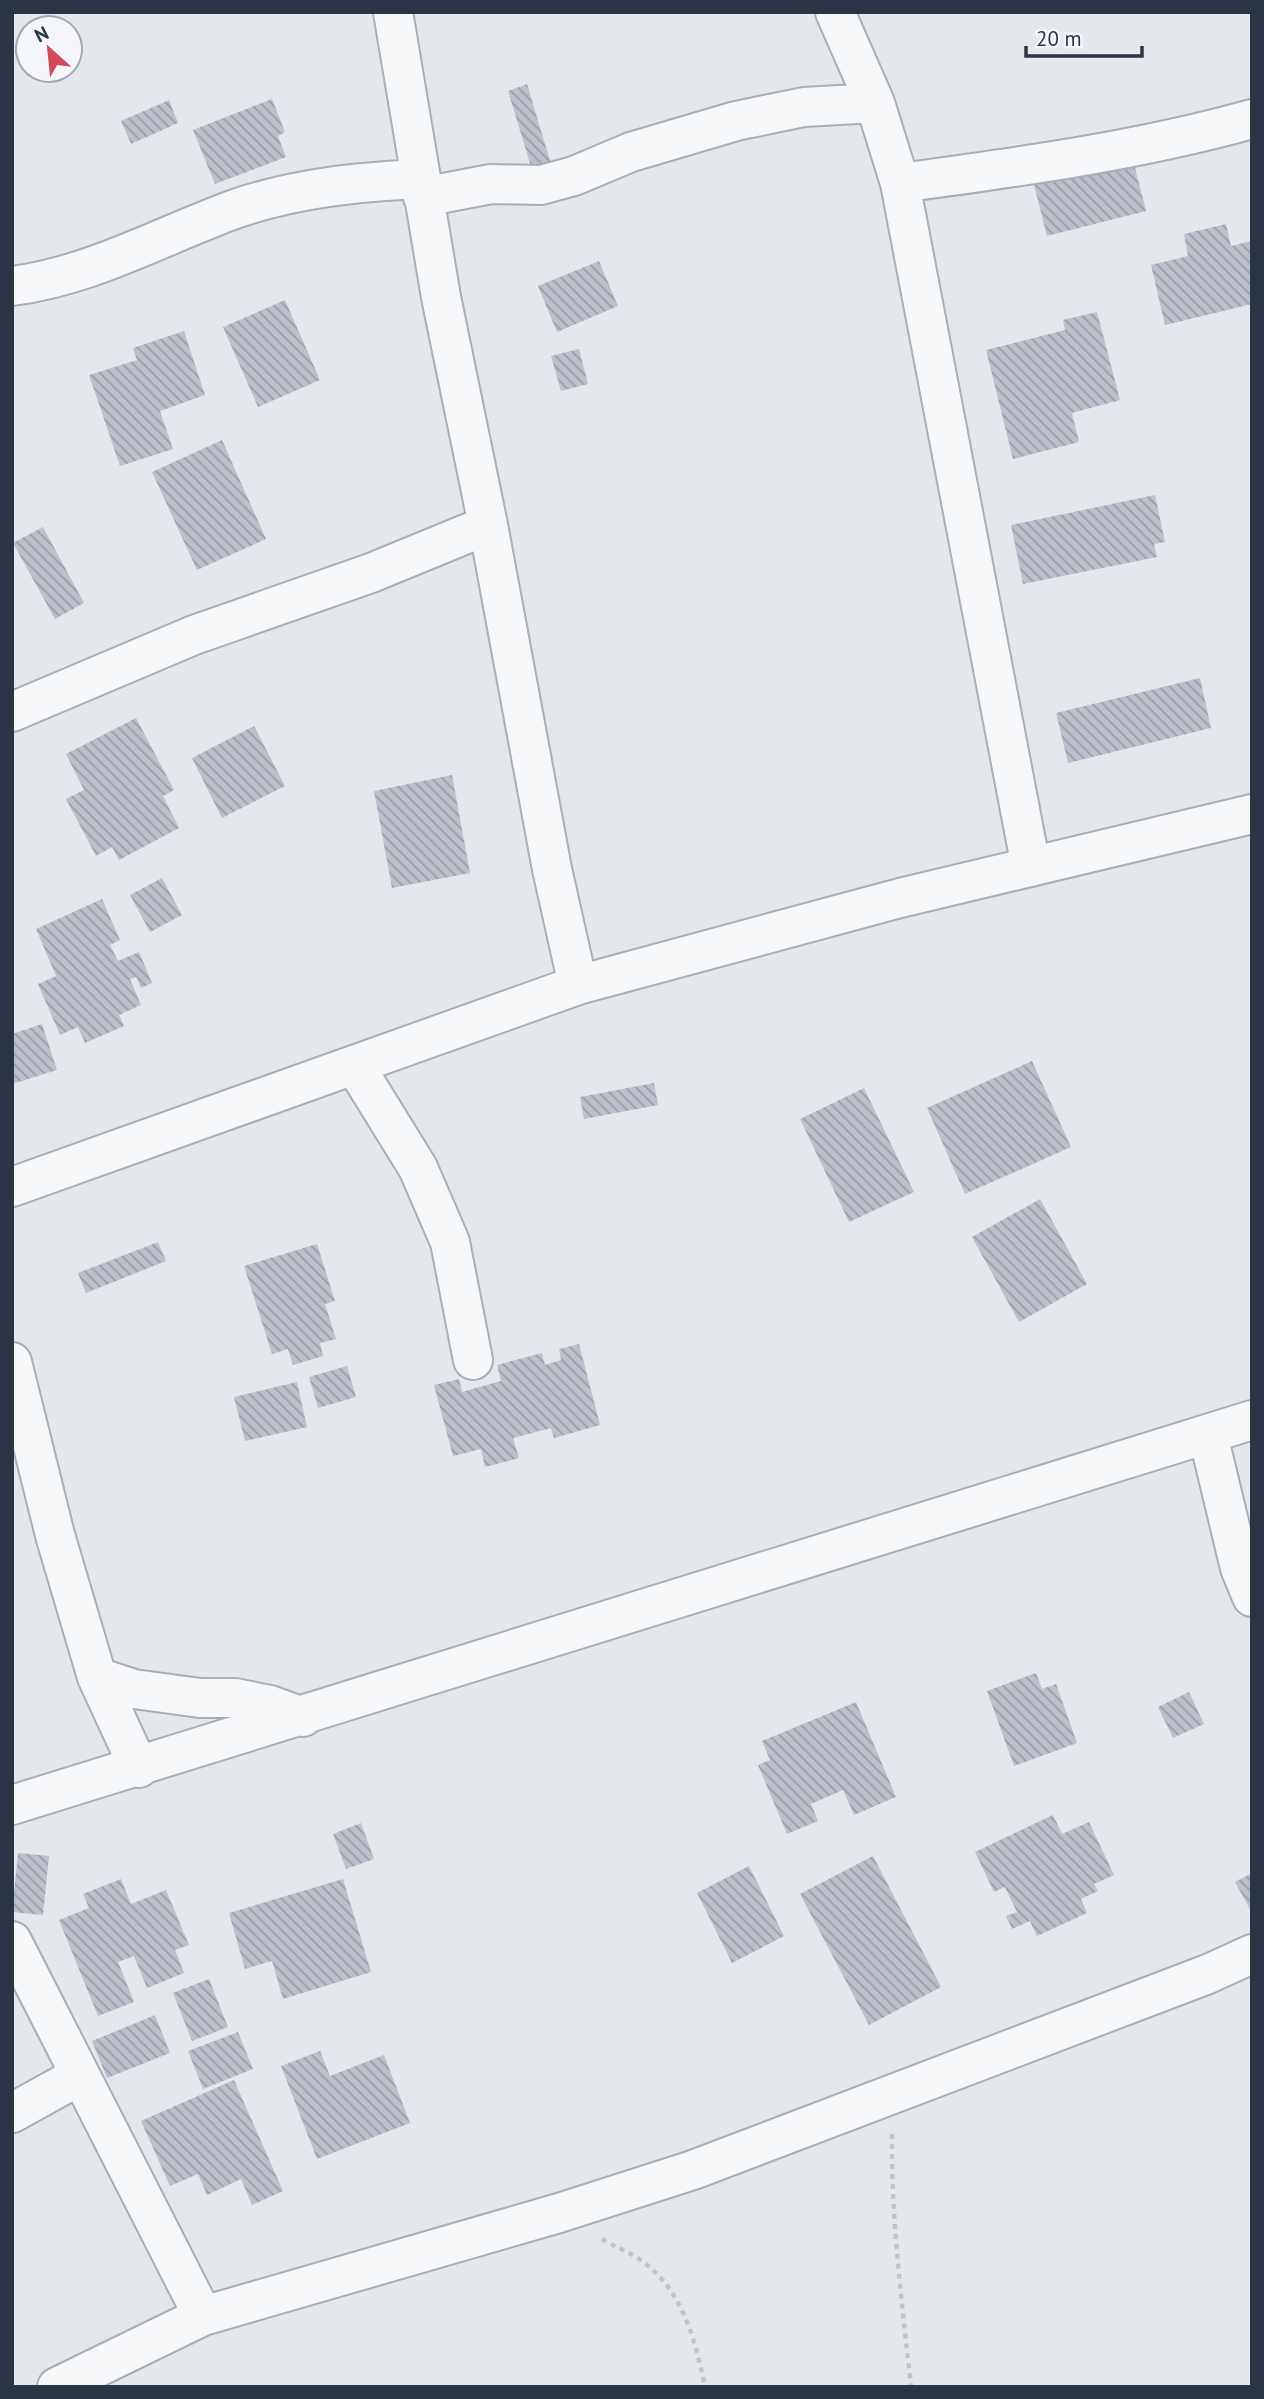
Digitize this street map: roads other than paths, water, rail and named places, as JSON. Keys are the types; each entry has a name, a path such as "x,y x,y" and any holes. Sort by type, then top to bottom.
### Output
{"street":[{"path":"393,12 422,188 552,869 579,985"},
{"path":"835,12 875,103 900,183 1031,867"},
{"path":"12,286 50,281 114,259 238,208 338,183 422,188 491,184 541,185 574,176 642,148 736,121 804,107 875,103"},
{"path":"900,183 1066,159 1188,137 1252,119"},
{"path":"12,712 194,635 371,573 488,525"},
{"path":"12,1188 579,985 886,902 1252,814"},
{"path":"355,1066 418,1168 450,1242 473,1360"},
{"path":"12,1362 55,1535 97,1677 139,1768"},
{"path":"12,1805 139,1768 1252,1420"},
{"path":"1208,1434 1240,1569 1252,1597"},
{"path":"97,1677 134,1689 200,1698 235,1698 270,1704 303,1717"},
{"path":"12,1941 203,2316"},
{"path":"57,2387 203,2316 559,2213 693,2170 893,2095 1252,1954"},
{"path":"12,2113 79,2076"}]}
